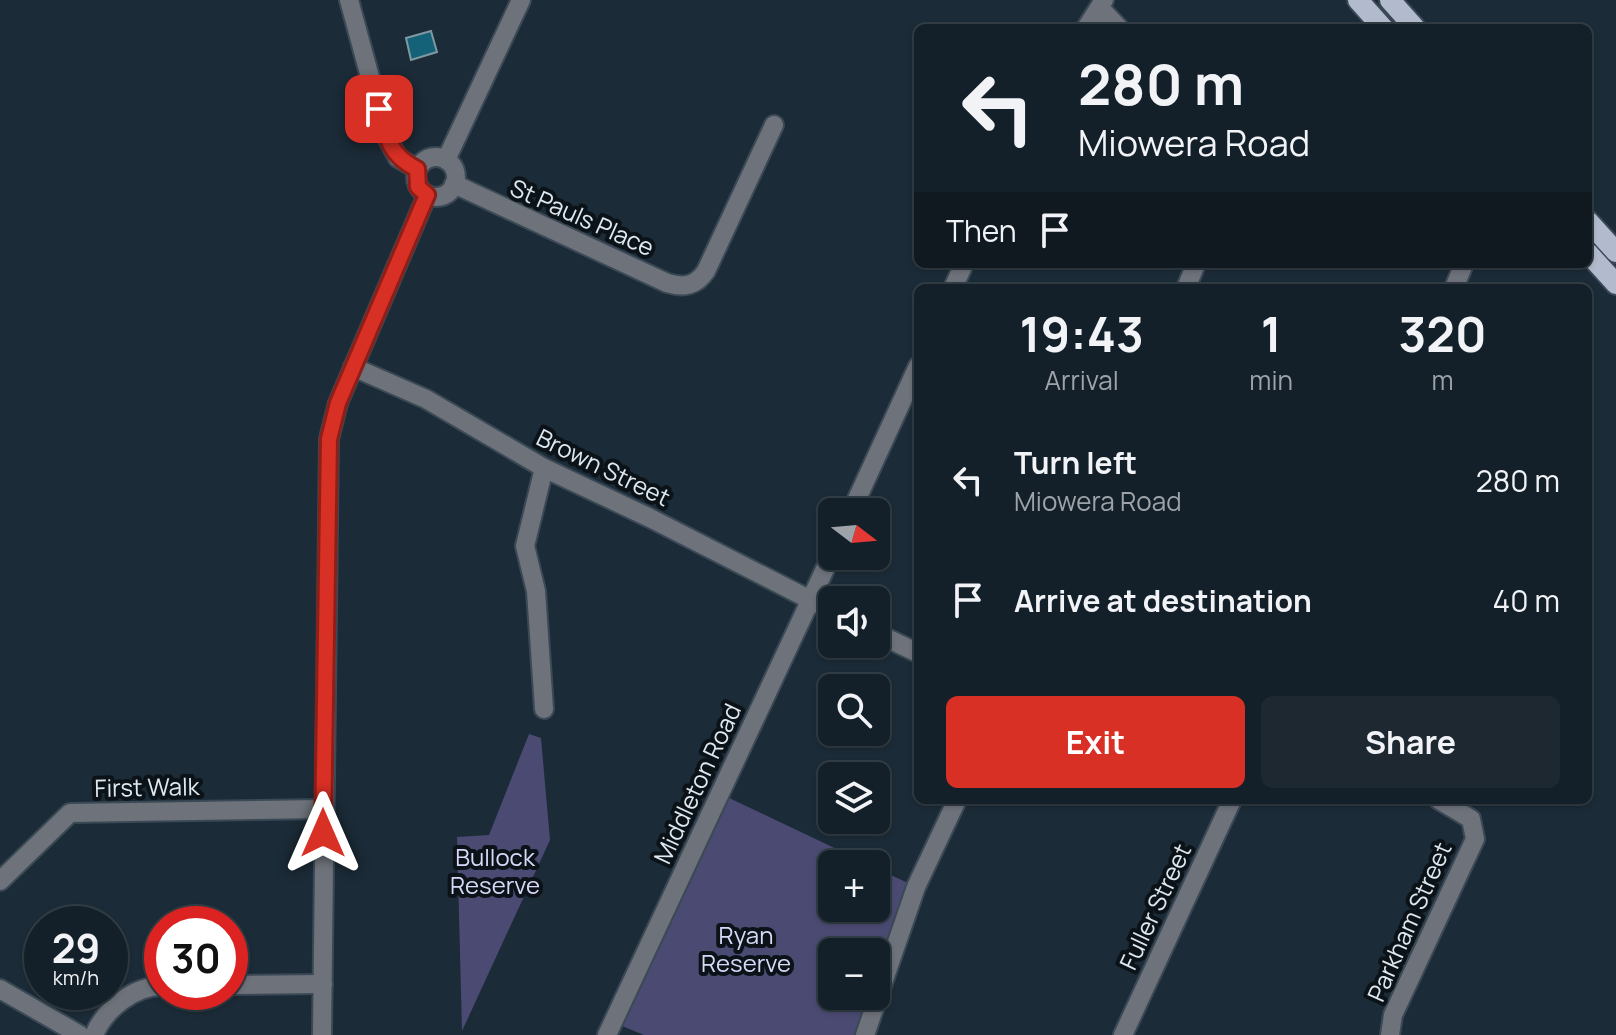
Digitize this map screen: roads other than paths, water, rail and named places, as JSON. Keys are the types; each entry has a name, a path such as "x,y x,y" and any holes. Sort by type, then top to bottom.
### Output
{"main road":[{"path":"1358,0 1379,24"},
{"path":"1390,0 1411,24"},
{"path":"1592,225 1616,252"},
{"path":"1592,257 1616,284"}],"street":[{"path":"349,0 386,136 398,158 417,169"},
{"path":"446,160 521,0"},
{"path":"1089,24 1102,4 1116,24"},
{"name":"St Pauls Place","path":"454,184 667,283 696,292 774,125"},
{"path":"427,159 446,160 455,173 454,184 440,196 427,195 418,187 417,169 427,159"},
{"path":"322,1035 329,439 338,403 427,195"},
{"name":"Brown Street","path":"353,367 426,399 544,468 818,604"},
{"path":"857,498 914,375"},
{"path":"544,468 525,546 536,591 544,709"},
{"name":"Middleton Road","path":"607,1035 824,570"},
{"path":"890,640 914,651"},
{"path":"865,1035 916,887 955,804"},
{"name":"Fuller Street","path":"1123,1035 1230,804"},
{"name":"Parkham Street","path":"1390,1035 1393,1015 1475,839 1471,819 1446,804"},
{"name":"First Walk","path":"0,881 70,813 323,809"},
{"path":"248,985 323,984"},
{"path":"94,1035 98,1024 132,991 144,987"},
{"path":"0,989 80,1035"}],"park label":[{"name":"Bullock Reserve","path":"495,872"},
{"name":"Ryan Reserve","path":"746,950"}]}
